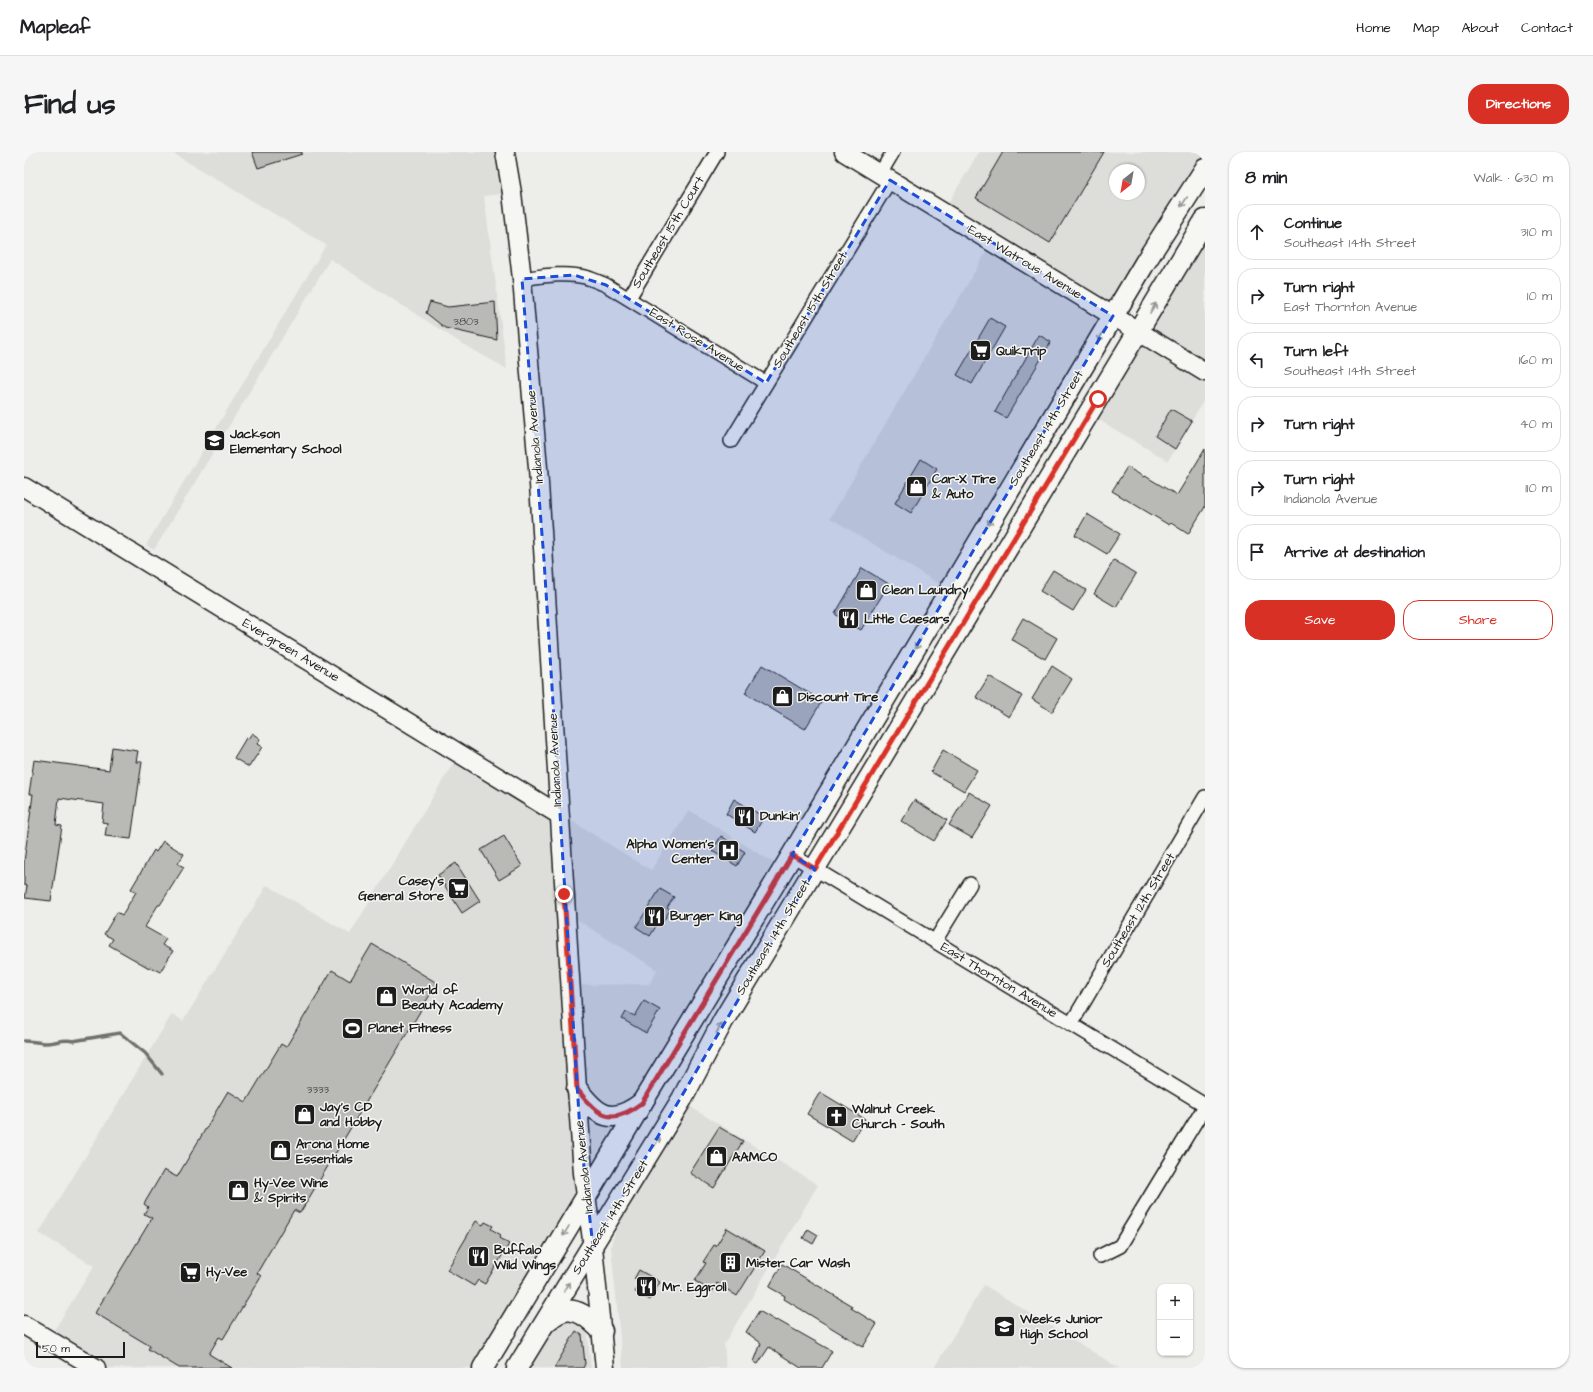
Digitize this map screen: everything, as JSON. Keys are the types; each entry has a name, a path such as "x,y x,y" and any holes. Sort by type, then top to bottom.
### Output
{"main road":[{"name":"Indianola Avenue","path":"505,152 512,193 522,279 542,537 558,814 583,1173 593,1247 605,1368"},
{"name":"East Watrous Avenue","path":"844,152 1205,372"},
{"name":"Southeast 14th Street","path":"483,1368 792,855 1146,260 1205,169"},
{"name":"Southeast 14th Street","path":"518,1368 544,1323 593,1247 682,1100 723,1020 1205,220"},
{"name":"Evergreen Avenue","path":"24,487 558,814"},
{"path":"931,676 934,658 943,638 972,589 973,580 970,576 961,571"},
{"path":"577,1089 592,1106 607,1115 623,1115 642,1103"},
{"path":"544,1323 559,1312 567,1310 590,1319 602,1332"},
{"path":"24,1325 96,1368"},
{"path":"499,1368 502,1356 500,1340"}],"street":[{"name":"Southeast 15th Court","path":"522,279 552,275 574,275 606,285 628,298 716,152"},
{"name":"Southeast 15th Street","path":"731,441 885,177 893,152"},
{"name":"East Rose Avenue","path":"628,298 766,383"},
{"name":"Southeast 12th Street","path":"1071,1024 1205,797"},
{"name":"East Thornton Avenue","path":"792,855 1205,1105"},
{"path":"935,941 970,884"},
{"path":"1100,1256 1120,1246 1205,1105"}],"highlighted area":[{"path":"890,180 1113,316 792,855 815,869 593,1247 580,1131 544,560 522,279 574,275 606,285 766,383"}],"shaded area":[{"path":"171,152 505,152 512,193 484,196 507,369 461,343 330,259 154,550 146,545 326,245"},
{"path":"979,152 1205,152 1205,169 949,590 830,518 992,242 943,212"},
{"path":"1205,220 1205,398 1168,461 1089,414"},
{"path":"460,752 651,870 689,810 784,869 481,1368 96,1368 48,1340 94,1266 39,1233 172,1014 183,1021 267,885 350,934","holes":["566,913 657,970 649,984 570,985"]},
{"path":"689,1106 818,1185 724,1344 726,1368 623,1368 611,1246 613,1238 618,1225"},
{"name":"Weeks Junior High School","path":"984,1285 1119,1368 934,1368"},
{"path":"571,1317 587,1329 591,1368 529,1368 555,1325"}],"building":[{"path":"252,152 302,152 302,154 258,168"},
{"path":"1003,152 1104,152 1050,243 976,198"},
{"path":"430,302 448,307 495,302 497,340 445,328 426,313"},
{"name":"QuikTrip","path":"990,318 1005,327 972,384 957,375"},
{"name":"QuikTrip","path":"1039,335 1051,342 1006,418 995,412"},
{"path":"1171,409 1192,421 1175,449 1155,436"},
{"path":"1205,449 1205,507 1188,534 1171,523 1169,525 1112,491 1127,467 1177,495"},
{"name":"Car-X Tire & Auto","path":"921,459 937,469 911,513 895,503"},
{"path":"1087,514 1120,534 1107,554 1075,535"},
{"path":"1114,560 1136,574 1116,607 1094,594"},
{"path":"862,568 889,584 861,630 835,614"},
{"path":"1053,570 1086,590 1073,611 1040,591"},
{"path":"1023,618 1057,638 1045,659 1011,639"},
{"name":"Discount Tire","path":"762,665 822,701 805,729 745,693"},
{"path":"1052,666 1072,679 1052,712 1032,699"},
{"path":"989,676 1022,696 1009,717 976,697"},
{"path":"252,733 260,739 257,744 262,747 249,767 234,758 246,738 248,739"},
{"path":"112,747 138,751 136,762 142,762 131,839 105,836 107,823 102,822 104,804 59,798 56,825 62,826 51,901 25,898 27,886 24,885 24,862 33,794 29,794 34,760 109,770"},
{"path":"943,750 977,770 964,791 931,772"},
{"path":"969,792 992,806 972,838 949,825"},
{"name":"Dunkin'","path":"734,799 764,817 755,832 726,814"},
{"path":"914,800 947,820 934,841 901,821"},
{"path":"504,836 522,866 499,880 481,850"},
{"name":"Alpha Women's Center","path":"721,836 745,852 737,866 712,851"},
{"path":"163,841 184,854 178,864 184,867 145,927 166,939 162,945 173,951 160,972 150,967 149,968 109,945 113,939 104,934 117,912 122,915 136,892 131,889 154,850 156,852"},
{"name":"Casey's General Store","path":"456,863 480,901 462,913 438,875"},
{"name":"Burger King","path":"660,889 674,897 667,908 670,910 661,925 658,923 650,936 636,927"},
{"path":"372,944 437,983 300,1213 294,1210 257,1273 261,1276 223,1339 219,1337 209,1354 232,1368 179,1368 148,1349 150,1346 95,1313 152,1218 144,1214 148,1207 144,1204 164,1170 177,1177 228,1091 246,1102 281,1044 286,1047 332,970 350,981"},
{"path":"644,1001 660,1010 646,1033 622,1019 626,1012 635,1016"},
{"name":"Walnut Creek Church - South","path":"820,1092 865,1119 852,1141 807,1114"},
{"name":"AAMCO","path":"719,1127 743,1141 714,1188 690,1173"},
{"name":"Buffalo Wild Wings","path":"476,1221 483,1225 485,1222 493,1226 491,1229 501,1235 499,1238 509,1244 485,1284 478,1280 474,1286 447,1270"},
{"name":"Mister Car Wash","path":"727,1228 765,1251 737,1296 717,1283 712,1292 695,1281 706,1263 703,1262 714,1245 716,1246"},
{"path":"808,1229 818,1235 813,1244 803,1238"},
{"path":"782,1264 852,1306 851,1308 877,1324 863,1347 784,1299 785,1296 769,1287"},
{"name":"Mr. Eggroll","path":"639,1270 660,1282 650,1300 635,1292 640,1283 634,1279"},
{"path":"759,1311 832,1351 822,1368 801,1368 769,1347 758,1364 754,1362 761,1343 746,1332"},
{"path":"576,1331 582,1335 585,1364 583,1368 554,1368"}],"waterway":[{"path":"24,1041 47,1043 66,1040 73,1041 120,1033 145,1053 162,1074"}],"place":[{"name":"QuikTrip","path":"981,351"},
{"name":"Jackson Elementary School","path":"214,441"},
{"name":"Car-X Tire & Auto","path":"916,486"},
{"name":"Clean Laundry","path":"867,590"},
{"name":"Little Caesars","path":"849,619"},
{"name":"Discount Tire","path":"783,697"},
{"name":"Dunkin'","path":"745,816"},
{"name":"Alpha Women's Center","path":"729,851"},
{"name":"Casey's General Store","path":"459,888"},
{"name":"Burger King","path":"655,916"},
{"name":"World of Beauty Academy","path":"387,997"},
{"name":"Planet Fitness","path":"353,1028"},
{"name":"Jay's CD and Hobby","path":"304,1114"},
{"name":"Walnut Creek Church - South","path":"836,1116"},
{"name":"Arona Home Essentials","path":"281,1151"},
{"name":"AAMCO","path":"717,1157"},
{"name":"Hy-Vee Wine & Spirits","path":"239,1190"},
{"name":"Buffalo Wild Wings","path":"478,1257"},
{"name":"Mister Car Wash","path":"731,1263"},
{"name":"Hy-Vee","path":"190,1272"},
{"name":"Mr. Eggroll","path":"647,1287"},
{"name":"Weeks Junior High School","path":"1005,1326"}],"route":[{"path":"564,894 577,1089 585,1100 599,1112 615,1116 623,1115 642,1103 792,855 815,869 1098,399"}]}
